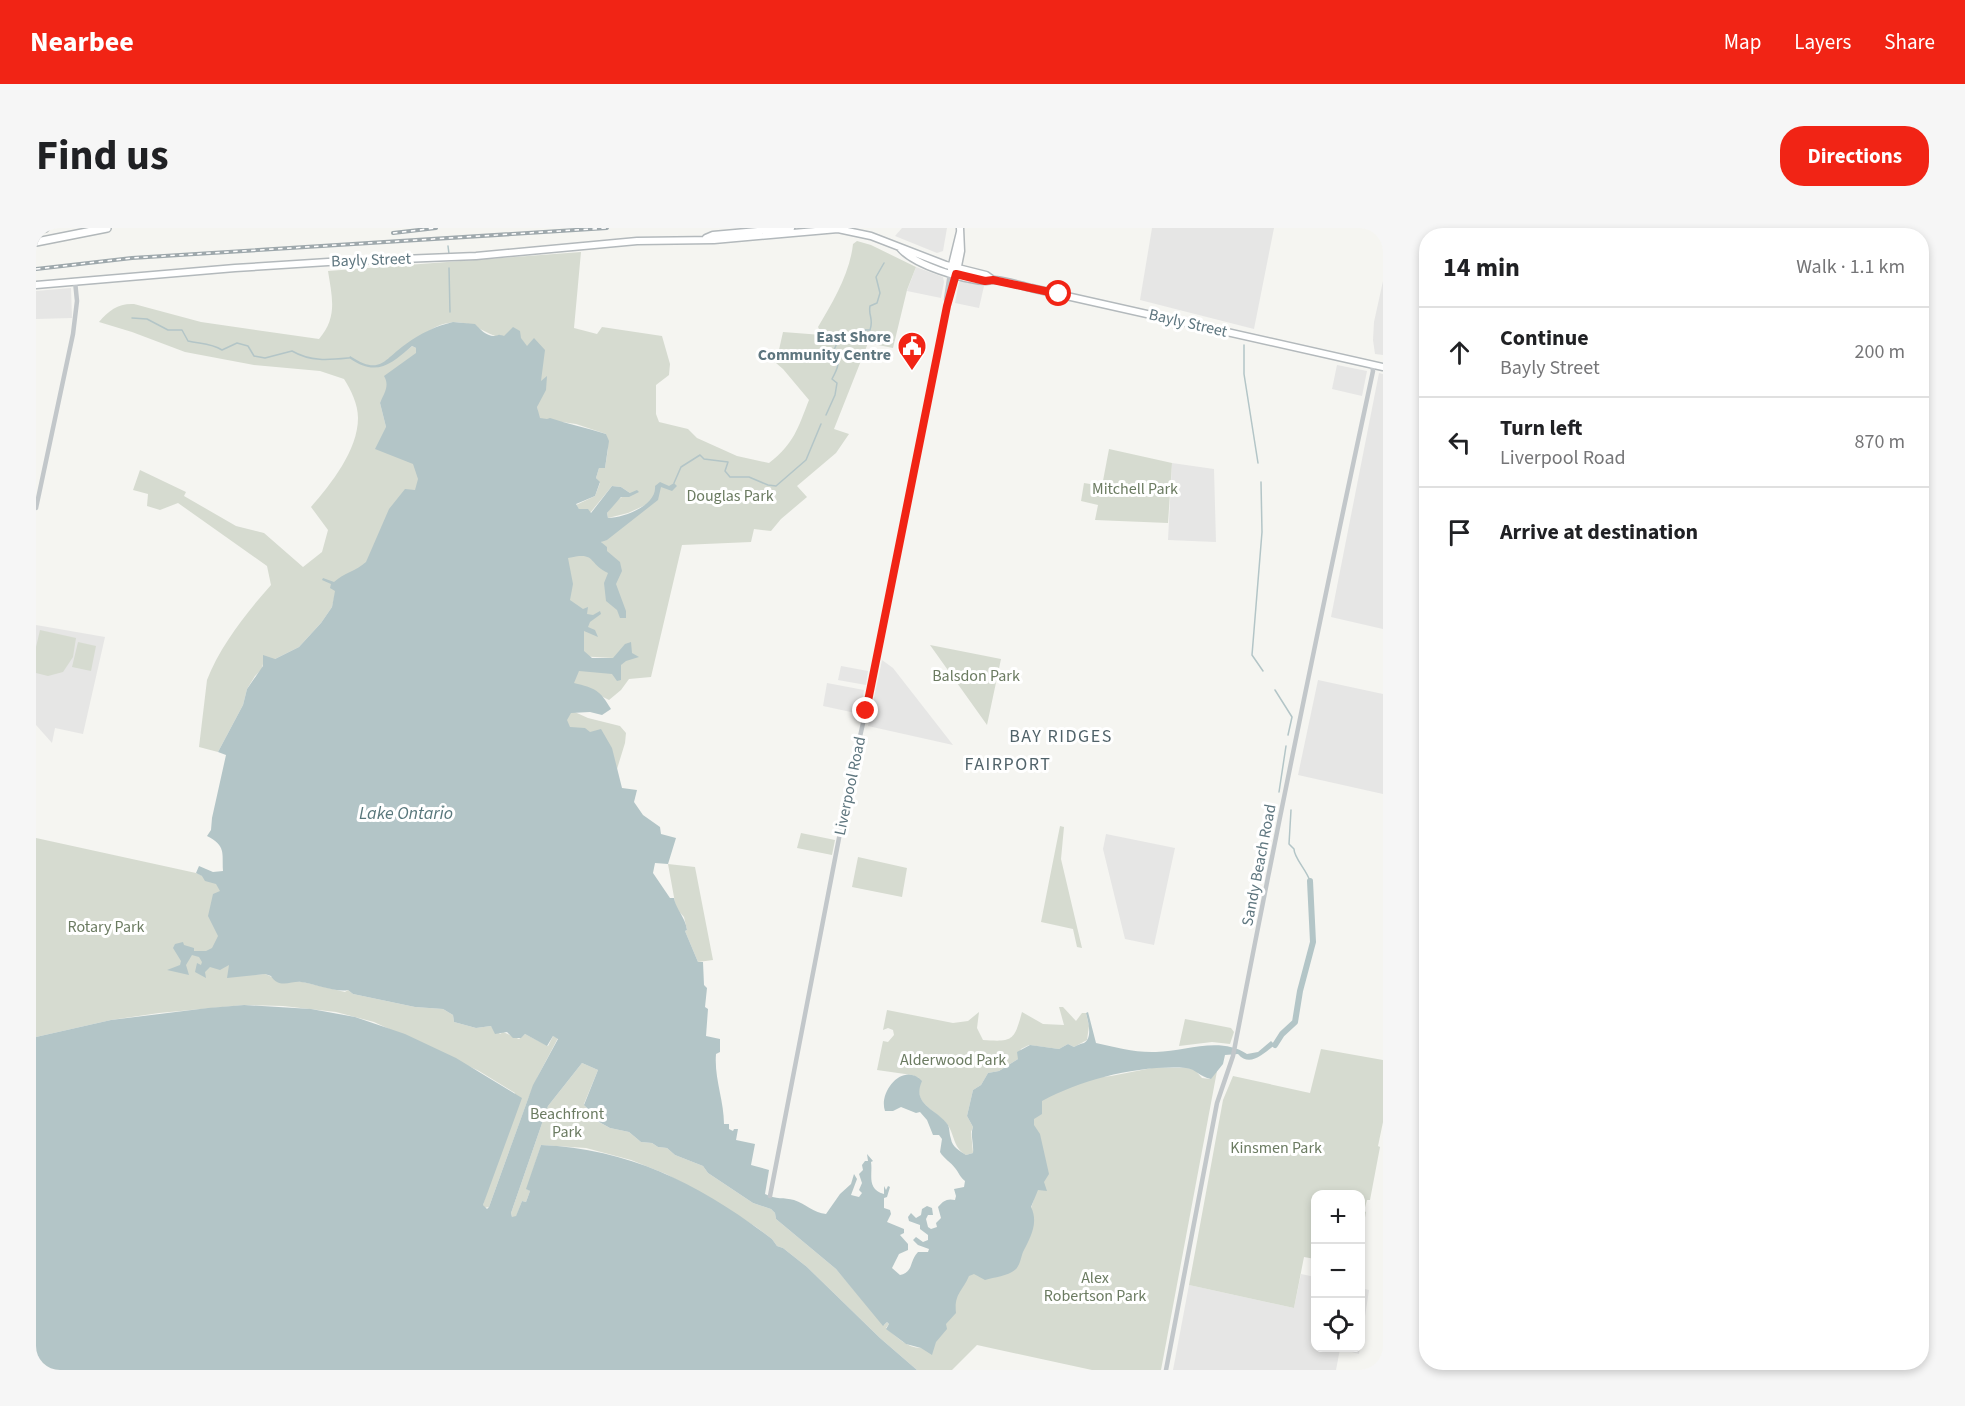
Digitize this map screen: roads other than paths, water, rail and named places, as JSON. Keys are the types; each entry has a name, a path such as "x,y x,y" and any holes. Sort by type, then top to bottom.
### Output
{"highway":[{"path":"36,230 45,228"},
{"path":"36,242 107,228"}],"main road":[{"name":"Bayly Street","path":"706,238 713,235 790,228"},
{"name":"Bayly Street","path":"36,285 75,280 328,262 476,256 637,241 706,238 714,240 818,232 819,229 855,232 900,247 906,255 985,281 993,280 1383,367"},
{"name":"Liverpool Road","path":"954,270 962,241 960,229"}],"street":[{"name":"Liverpool Road","path":"770,1196 850,781 877,661 954,270"},
{"path":"36,508 73,334 77,301 75,280"},
{"name":"Sandy Beach Road","path":"1166,1370 1217,1103 1233,1056 1358,450 1373,371 1372,364"}],"water":[{"name":"Lake Ontario","path":"453,322 475,324 491,336 504,336 513,327 520,331 521,338 527,346 534,338 545,350 541,381 547,376 546,390 537,407 540,418 550,418 606,434 609,441 605,468 599,468 596,478 600,482 595,496 576,504 579,509 588,509 591,513 612,486 621,487 630,493 637,490 639,492 629,497 621,497 607,513 608,518 622,516 638,509 651,499 655,486 660,482 669,486 674,483 677,486 672,491 661,487 658,500 607,540 601,542 607,547 607,551 620,562 622,571 616,584 626,611 626,618 620,618 617,610 606,601 604,583 608,573 588,557 568,558 573,584 570,600 583,609 588,607 587,614 593,615 600,611 601,614 590,622 588,627 595,630 598,637 584,631 584,651 592,658 613,658 625,644 631,642 632,653 639,657 621,665 621,680 617,681 612,674 579,671 574,683 596,691 611,709 602,715 590,712 571,713 567,720 570,727 585,728 590,732 601,729 612,748 622,788 637,790 634,802 643,815 660,827 661,834 676,838 668,864 655,863 653,873 670,898 674,898 698,962 703,962 704,985 707,988 705,1007 708,1009 706,1036 720,1039 720,1052 716,1054 716,1063 724,1124 729,1124 729,1129 733,1131 738,1129 736,1140 755,1144 751,1165 769,1170 765,1194 794,1200 826,1214 840,1194 851,1184 854,1174 857,1179 851,1195 859,1197 862,1193 859,1190 862,1183 859,1174 863,1170 862,1165 868,1161 867,1154 873,1161 871,1162 872,1181 875,1189 884,1194 884,1186 886,1190 888,1186 890,1187 887,1197 884,1198 884,1208 890,1210 891,1214 887,1222 904,1229 904,1233 900,1235 908,1244 908,1250 899,1254 892,1268 900,1275 904,1274 918,1252 928,1252 929,1249 918,1245 913,1240 916,1237 923,1242 928,1240 928,1235 920,1229 920,1225 909,1221 908,1217 911,1213 916,1218 927,1206 932,1208 933,1215 928,1215 926,1219 928,1227 931,1229 937,1227 936,1223 941,1218 938,1207 945,1200 955,1200 954,1189 964,1187 965,1181 943,1157 940,1152 942,1139 939,1135 933,1135 927,1120 920,1112 916,1113 901,1107 893,1111 885,1111 885,1095 894,1081 901,1076 908,1074 922,1081 920,1096 922,1101 948,1125 953,1144 966,1155 973,1153 973,1127 967,1116 973,1090 981,1085 988,1073 999,1071 1018,1059 1017,1052 1030,1045 1059,1049 1068,1044 1074,1047 1087,1041 1089,1025 1086,1013 1088,1012 1096,1043 1141,1052 1214,1045 1237,1049 1247,1054 1258,1052 1271,1041 1275,1045 1257,1058 1247,1060 1238,1054 1225,1055 1223,1064 1211,1079 1186,1068 1131,1071 1075,1086 1042,1101 1042,1114 1034,1119 1034,1125 1040,1134 1049,1174 1044,1182 1047,1191 1038,1190 1031,1207 1034,1225 1031,1236 1017,1267 1010,1273 985,1280 974,1274 969,1276 957,1297 956,1313 946,1324 947,1329 936,1342 932,1355 921,1348 906,1344 886,1329 889,1324 887,1322 883,1326 836,1269 776,1219 771,1209 753,1203 708,1173 703,1166 675,1155 667,1148 641,1142 629,1132 610,1128 588,1116 584,1105 598,1070 582,1063 548,1106 511,1213 512,1217 516,1216 522,1201 526,1202 530,1191 526,1189 541,1145 574,1148 635,1162 664,1173 719,1202 772,1239 777,1246 783,1248 807,1267 880,1338 917,1370 36,1370 36,1037 111,1020 244,1005 311,1009 355,1017 405,1034 456,1058 522,1098 483,1205 487,1209 533,1085 558,1039 553,1036 547,1046 525,1034 521,1038 513,1038 507,1032 495,1034 491,1026 476,1028 454,1022 453,1015 443,1009 415,1007 353,994 348,990 301,982 280,983 265,974 227,978 229,965 220,970 210,967 205,972 206,978 195,972 197,963 201,965 202,962 199,957 192,955 186,965 189,975 167,970 180,965 181,961 173,948 175,944 183,942 184,945 194,948 194,951 206,951 212,948 218,936 208,916 213,894 220,891 216,884 205,881 196,873 199,866 213,872 223,871 222,850 207,836 211,830 226,755 218,752 243,705 247,689 263,666 263,655 275,659 299,647 332,607 335,591 330,588 331,584 322,580 323,578 334,582 366,562 389,509 405,489 415,490 418,479 413,464 375,449 386,427 380,403 385,393 384,376 416,353 416,348 412,346 397,359 375,368 359,364 349,358 350,356 369,365 381,364 417,336"}],"waterway":[{"path":"448,246 449,254"},
{"path":"826,415 835,395 837,383 832,379 838,365 834,350 838,341 855,335 859,330 870,330 870,306 877,303 880,293 876,277 884,263"},
{"path":"449,268 450,312"},
{"path":"132,318 147,319 168,330 182,330 188,341 222,350 237,343 248,346 254,356 265,358 292,351 313,359 349,358"},
{"path":"1244,345 1244,374 1258,463"},
{"path":"674,483 681,467 700,455 704,459 728,462 725,471 730,477 749,477 776,486 806,460 821,424"},
{"path":"1261,482 1262,532 1252,655 1263,671"},
{"path":"1275,690 1292,717 1288,735"},
{"path":"1279,792 1286,746"},
{"path":"1291,810 1289,844 1294,849 1310,881"},
{"path":"1275,1045 1282,1034 1295,1022 1300,991 1313,942 1310,881"}],"railway":[{"path":"393,233 436,228"},
{"path":"36,269 132,258 607,228"}],"place":[{"name":"East Shore Community Centre","path":"912,372"}],"district":[{"name":"BAY RIDGES","path":"1061,736"},
{"name":"FAIRPORT","path":"1008,764"}],"park label":[{"name":"Mitchell Park","path":"1135,489"},
{"name":"Douglas Park","path":"730,496"},
{"name":"Balsdon Park","path":"976,676"},
{"name":"Rotary Park","path":"106,927"},
{"name":"Alderwood Park","path":"953,1060"},
{"name":"Beachfront Park","path":"567,1123"},
{"name":"Kinsmen Park","path":"1276,1148"},
{"name":"Alex Robertson Park","path":"1095,1287"}]}
